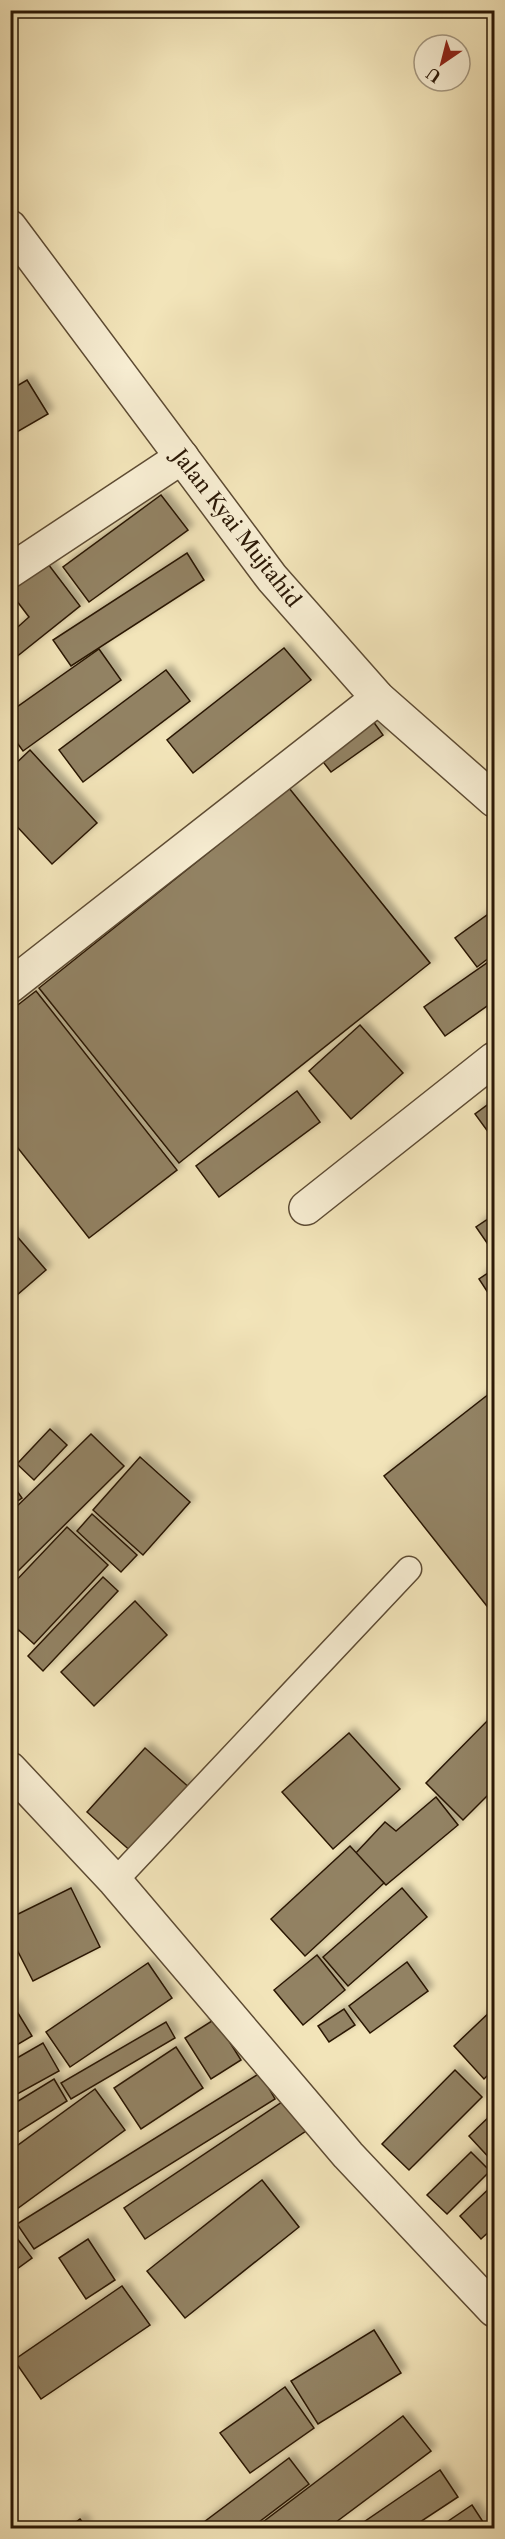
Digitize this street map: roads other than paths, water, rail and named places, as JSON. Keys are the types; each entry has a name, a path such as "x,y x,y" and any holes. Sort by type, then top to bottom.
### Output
{"street":[{"name":"Jalan Kyai Mujtahid","path":"10,227 272,578 378,698 495,800"},
{"path":"10,571 182,457"},
{"path":"10,986 378,698"},
{"path":"306,1208 495,1059"},
{"path":"10,1769 115,1881 348,2155 495,2310"}],"lane":[{"path":"115,1881 409,1569"}]}
